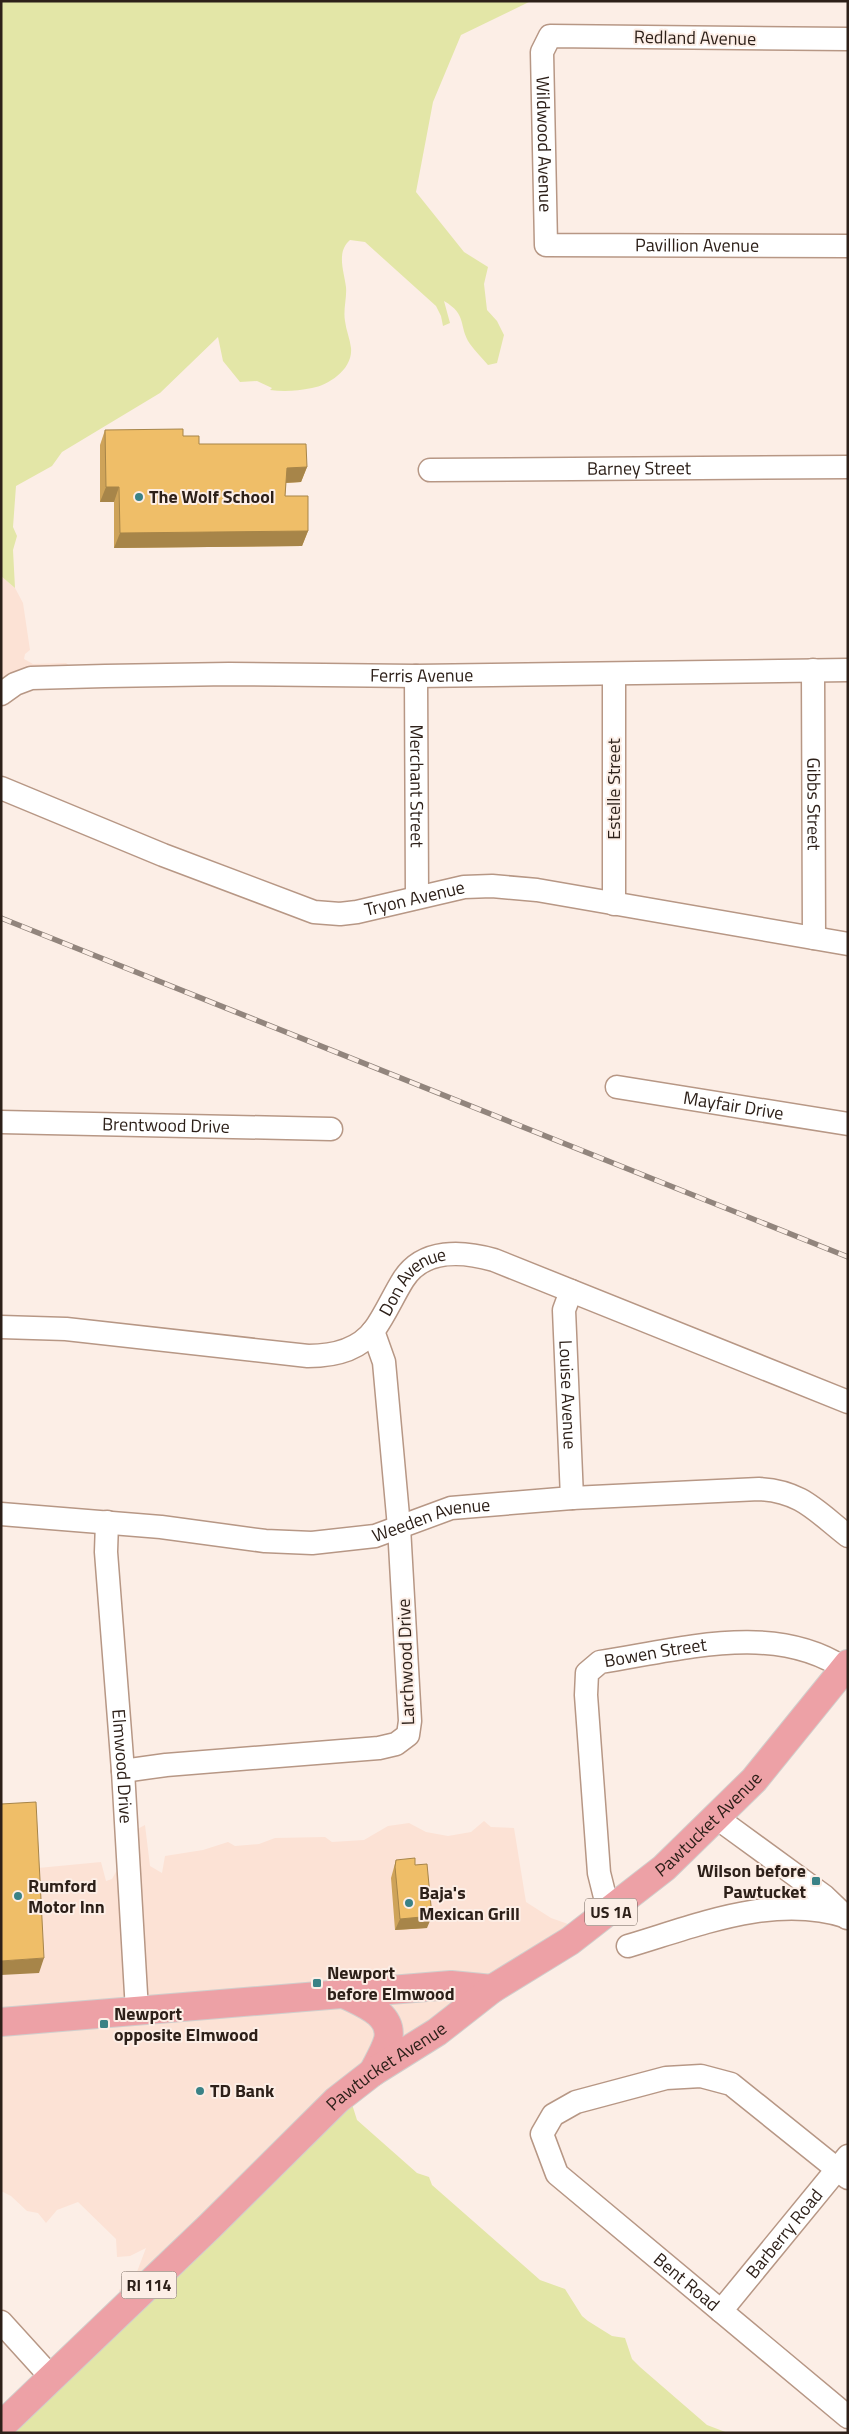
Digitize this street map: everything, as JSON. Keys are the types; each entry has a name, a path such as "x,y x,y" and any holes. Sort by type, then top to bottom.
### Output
{"main road":[{"name":"Pawtucket Avenue","path":"1,2426 210,2226 337,2100 373,2072 437,2032 492,1989 541,1961 609,1912 664,1868 717,1818 771,1759 847,1668"},
{"path":"1,2022 451,1985 492,1989"},
{"path":"344,1994 369,2006 383,2017 388,2027 388,2040 373,2072"}],"street":[{"name":"Redland Avenue","path":"546,44 550,36 848,39"},
{"name":"Wildwood Avenue","path":"546,44 542,52 546,245"},
{"name":"Pavillion Avenue","path":"546,245 848,246"},
{"name":"Barney Street","path":"430,470 848,466"},
{"name":"Gibbs Street","path":"813,670 814,938"},
{"name":"Ferris Avenue","path":"1,694 15,684 31,678 229,674 416,676 848,670"},
{"name":"Estelle Street","path":"614,674 614,904"},
{"name":"Merchant Street","path":"416,676 417,897"},
{"name":"Tryon Avenue","path":"1,788 163,855 314,912 340,914 357,912 464,887 492,886 537,890 848,944"},
{"name":"Mayfair Drive","path":"617,1088 848,1124"},
{"name":"Brentwood Drive","path":"1,1122 331,1129"},
{"name":"Don Avenue","path":"1,1327 66,1329 308,1356 331,1356 352,1347 373,1331 405,1277 426,1260 449,1253 471,1253 494,1260 848,1402"},
{"name":"Louise Avenue","path":"571,1291 564,1310 572,1498"},
{"name":"Larchwood Drive","path":"123,1771 166,1765 379,1748 396,1744 408,1735 410,1720 399,1527 384,1362 373,1331"},
{"name":"Weeden Avenue","path":"1,1514 107,1522 265,1541 312,1543 375,1536 451,1508 572,1498 776,1490 797,1496 848,1536"},
{"name":"Elmwood Drive","path":"107,1522 106,1552 123,1771 137,2011"},
{"name":"Bowen Street","path":"609,1912 599,1873 587,1673 600,1662 728,1642 778,1644 818,1652 847,1668"},
{"path":"717,1818 824,1896 847,1917"},
{"path":"628,1946 754,1910 792,1908 847,1917"},
{"name":"Bent Road","path":"844,2167 731,2084 701,2076 666,2078 576,2102 553,2115 542,2134 557,2174 848,2417"},
{"name":"Barberry Road","path":"721,2311 844,2167"},
{"path":"1,2322 51,2377"}],"shaded area":[{"path":"1,576 15,588 23,603 30,650 25,654 24,659 33,664 66,663 73,669 42,680 9,700 1,709"},
{"path":"1,1808 38,1868 101,1862 106,1881 112,1879 117,1870 117,1828 130,1833 145,1825 150,1866 162,1873 165,1856 203,1850 228,1842 235,1846 259,1844 275,1838 325,1837 332,1842 364,1840 388,1826 409,1823 426,1832 448,1836 471,1832 484,1821 491,1827 514,1828 526,1902 551,1918 568,1924 568,1940 413,2054 120,2297 119,2290 135,2277 146,2248 130,2256 117,2257 116,2239 78,2202 57,2210 46,2223 38,2213 27,2211 11,2196 1,2191"}],"green space":[{"path":"1,1 531,1 461,35 433,102 416,192 464,252 488,267 484,284 487,310 497,321 504,335 497,363 488,365 472,347 466,338 460,316 452,306 444,301 450,323 443,326 436,306 365,242 350,240 343,250 342,262 346,287 346,328 351,356 339,375 319,386 291,391 270,390 272,388 257,381 240,382 223,361 218,337 160,393 62,452 52,466 16,486 13,527 17,536 13,550 15,588 1,576"},
{"path":"351,2101 357,2120 417,2173 429,2177 432,2185 540,2280 565,2289 582,2316 588,2321 612,2336 625,2338 632,2359 707,2425 728,2433 1,2433"}],"building":[{"name":"The Wolf School","path":"183,429 183,436 199,436 199,444 306,444 307,467 287,468 285,496 308,496 308,531 120,533 119,487 106,487 105,430"},
{"name":"Rumford Motor Inn","path":"36,1802 44,1958 1,1961 1,1804"},
{"name":"Baja's Mexican Grill","path":"415,1858 415,1865 427,1864 432,1916 400,1919 396,1860"}],"railway":[{"path":"1,918 848,1257"}],"place":[{"name":"The Wolf School","path":"139,497"},
{"name":"Wilson before Pawtucket","path":"816,1881"},
{"name":"Rumford Motor Inn","path":"18,1896"},
{"name":"Baja's Mexican Grill","path":"409,1903"},
{"name":"Newport before Elmwood","path":"317,1983"},
{"name":"Newport opposite Elmwood","path":"104,2024"},
{"name":"TD Bank","path":"200,2091"}]}
